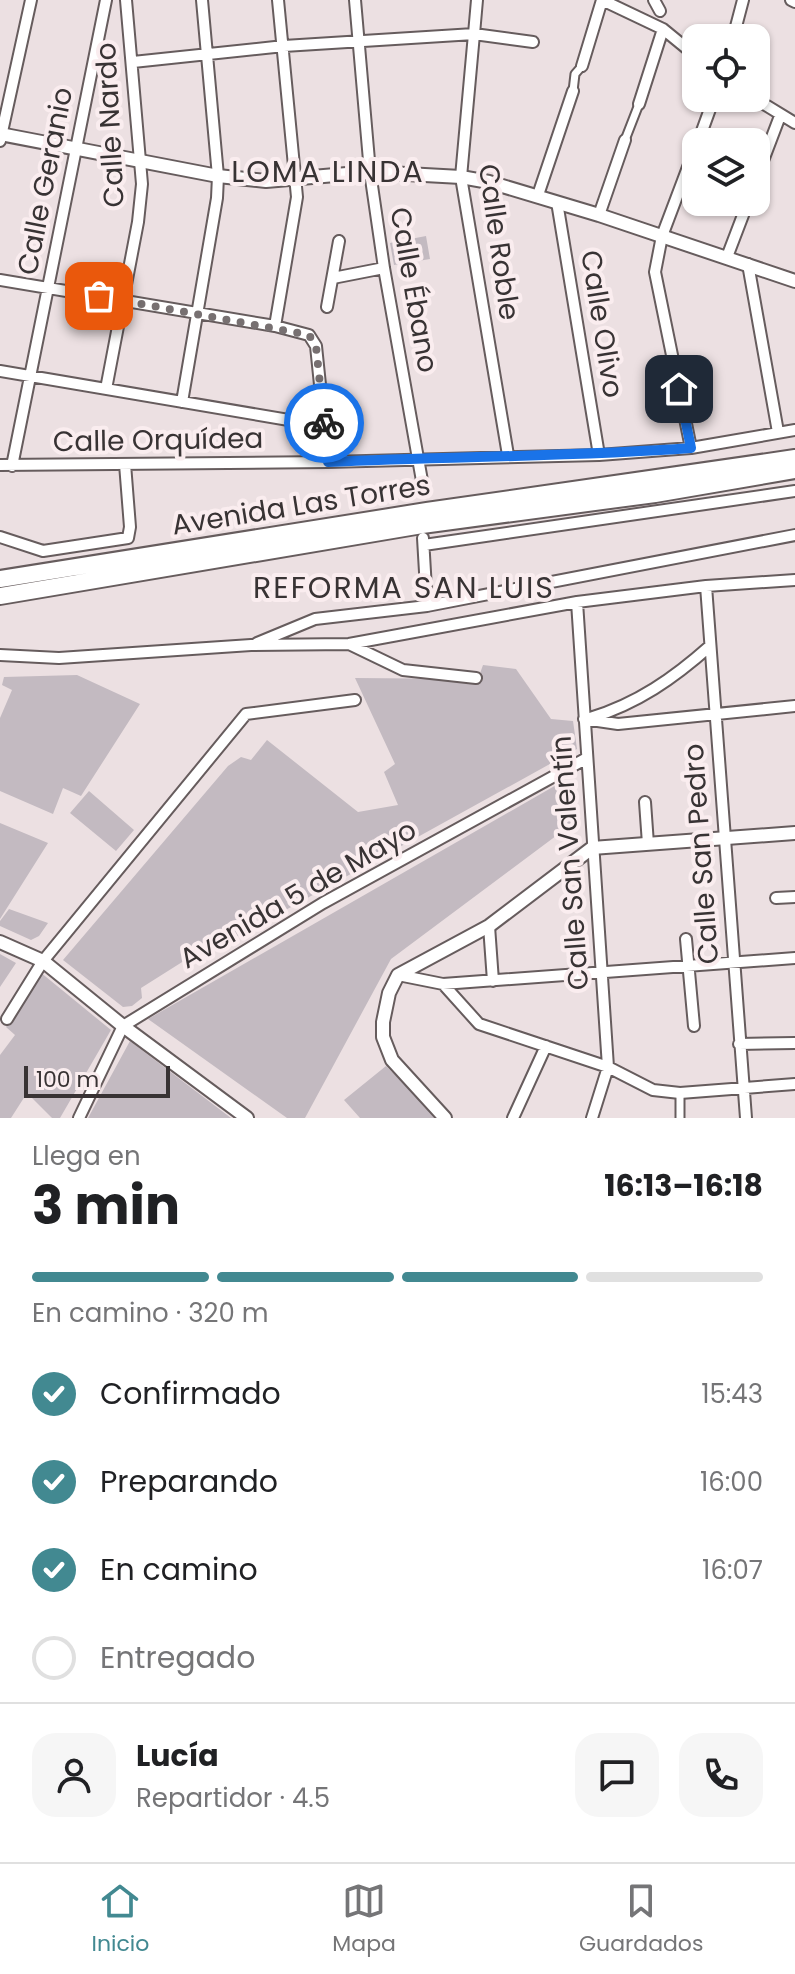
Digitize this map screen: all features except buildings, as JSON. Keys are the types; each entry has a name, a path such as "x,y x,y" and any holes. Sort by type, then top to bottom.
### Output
{"highway":[{"path":"657,487 684,469 795,451"},
{"path":"657,487 795,458"},
{"path":"714,477 795,470"},
{"path":"657,487 696,495 795,480"},
{"name":"Avenida Las Torres","path":"0,579 427,511 657,487"},
{"name":"Avenida Las Torres","path":"0,596 657,487"},
{"path":"0,607 14,605 37,590"}],"street":[{"path":"31,0 0,137 76,148 218,176 266,181 370,172 461,177 538,195 795,279"},
{"name":"Calle Geranio","path":"6,466 30,375 106,0"},
{"name":"Calle Nardo","path":"106,389 140,212 142,160 126,0"},
{"path":"182,402 216,210 218,176 202,0"},
{"path":"275,326 297,197 278,0"},
{"name":"Calle Ébano","path":"355,0 370,172 424,492"},
{"name":"Calle Roble","path":"477,0 461,177 508,455"},
{"path":"538,195 573,91 575,74 582,66 602,0 663,29 682,45"},
{"path":"654,0 660,11"},
{"path":"737,24 743,0"},
{"path":"599,215 663,29"},
{"path":"133,62 284,46 474,34 533,42"},
{"path":"770,109 795,123"},
{"path":"770,142 780,116"},
{"path":"682,183 662,236 655,272 691,448"},
{"name":"Calle Olivo","path":"557,202 599,455"},
{"path":"727,257 743,216"},
{"path":"327,307 339,241"},
{"path":"748,264 778,432"},
{"path":"333,278 384,268"},
{"path":"0,280 303,332 313,339 316,346 328,462"},
{"path":"0,371 324,426"},
{"name":"Calle Orquídea","path":"6,466 599,455 691,448 795,430"},
{"path":"0,537 43,551 128,538 130,527 125,464"},
{"path":"427,606 424,541 795,491"},
{"path":"251,645 315,619 427,606 795,535"},
{"path":"0,655 59,658 251,645 349,644 577,602 706,586 795,580"},
{"name":"Calle San Pedro","path":"706,586 746,1118"},
{"name":"Calle San Valentín","path":"577,602 608,1067 592,1118"},
{"path":"349,644 403,670 476,678"},
{"path":"584,719 619,709 651,692 682,671 710,646"},
{"path":"7,1019 43,961 246,714 355,700"},
{"path":"584,719 618,724 795,706"},
{"name":"Avenida 5 de Mayo","path":"123,1026 323,903 587,758"},
{"path":"645,802 648,844"},
{"path":"445,1118 392,1060 383,1037 384,1008 398,975 489,926 592,848 795,833"},
{"path":"776,898 795,897"},
{"path":"489,926 493,981"},
{"path":"686,939 694,1026"},
{"path":"0,942 43,961 123,1026 247,1118"},
{"path":"398,975 443,984 795,958"},
{"path":"443,984 479,1024 608,1067 653,1090 680,1093 795,1084"},
{"path":"79,1118 123,1026"},
{"path":"739,1044 795,1043"},
{"path":"513,1118 546,1046"},
{"path":"680,1093 680,1118"}],"way so far":[{"path":"99,296 275,326 309,335 316,346 324,423"}],"district":[{"name":"LOMA LINDA","path":"328,171"},
{"name":"REFORMA SAN LUIS","path":"404,587"}],"route":[{"path":"324,423 328,462 599,455 691,448 679,389"}]}
